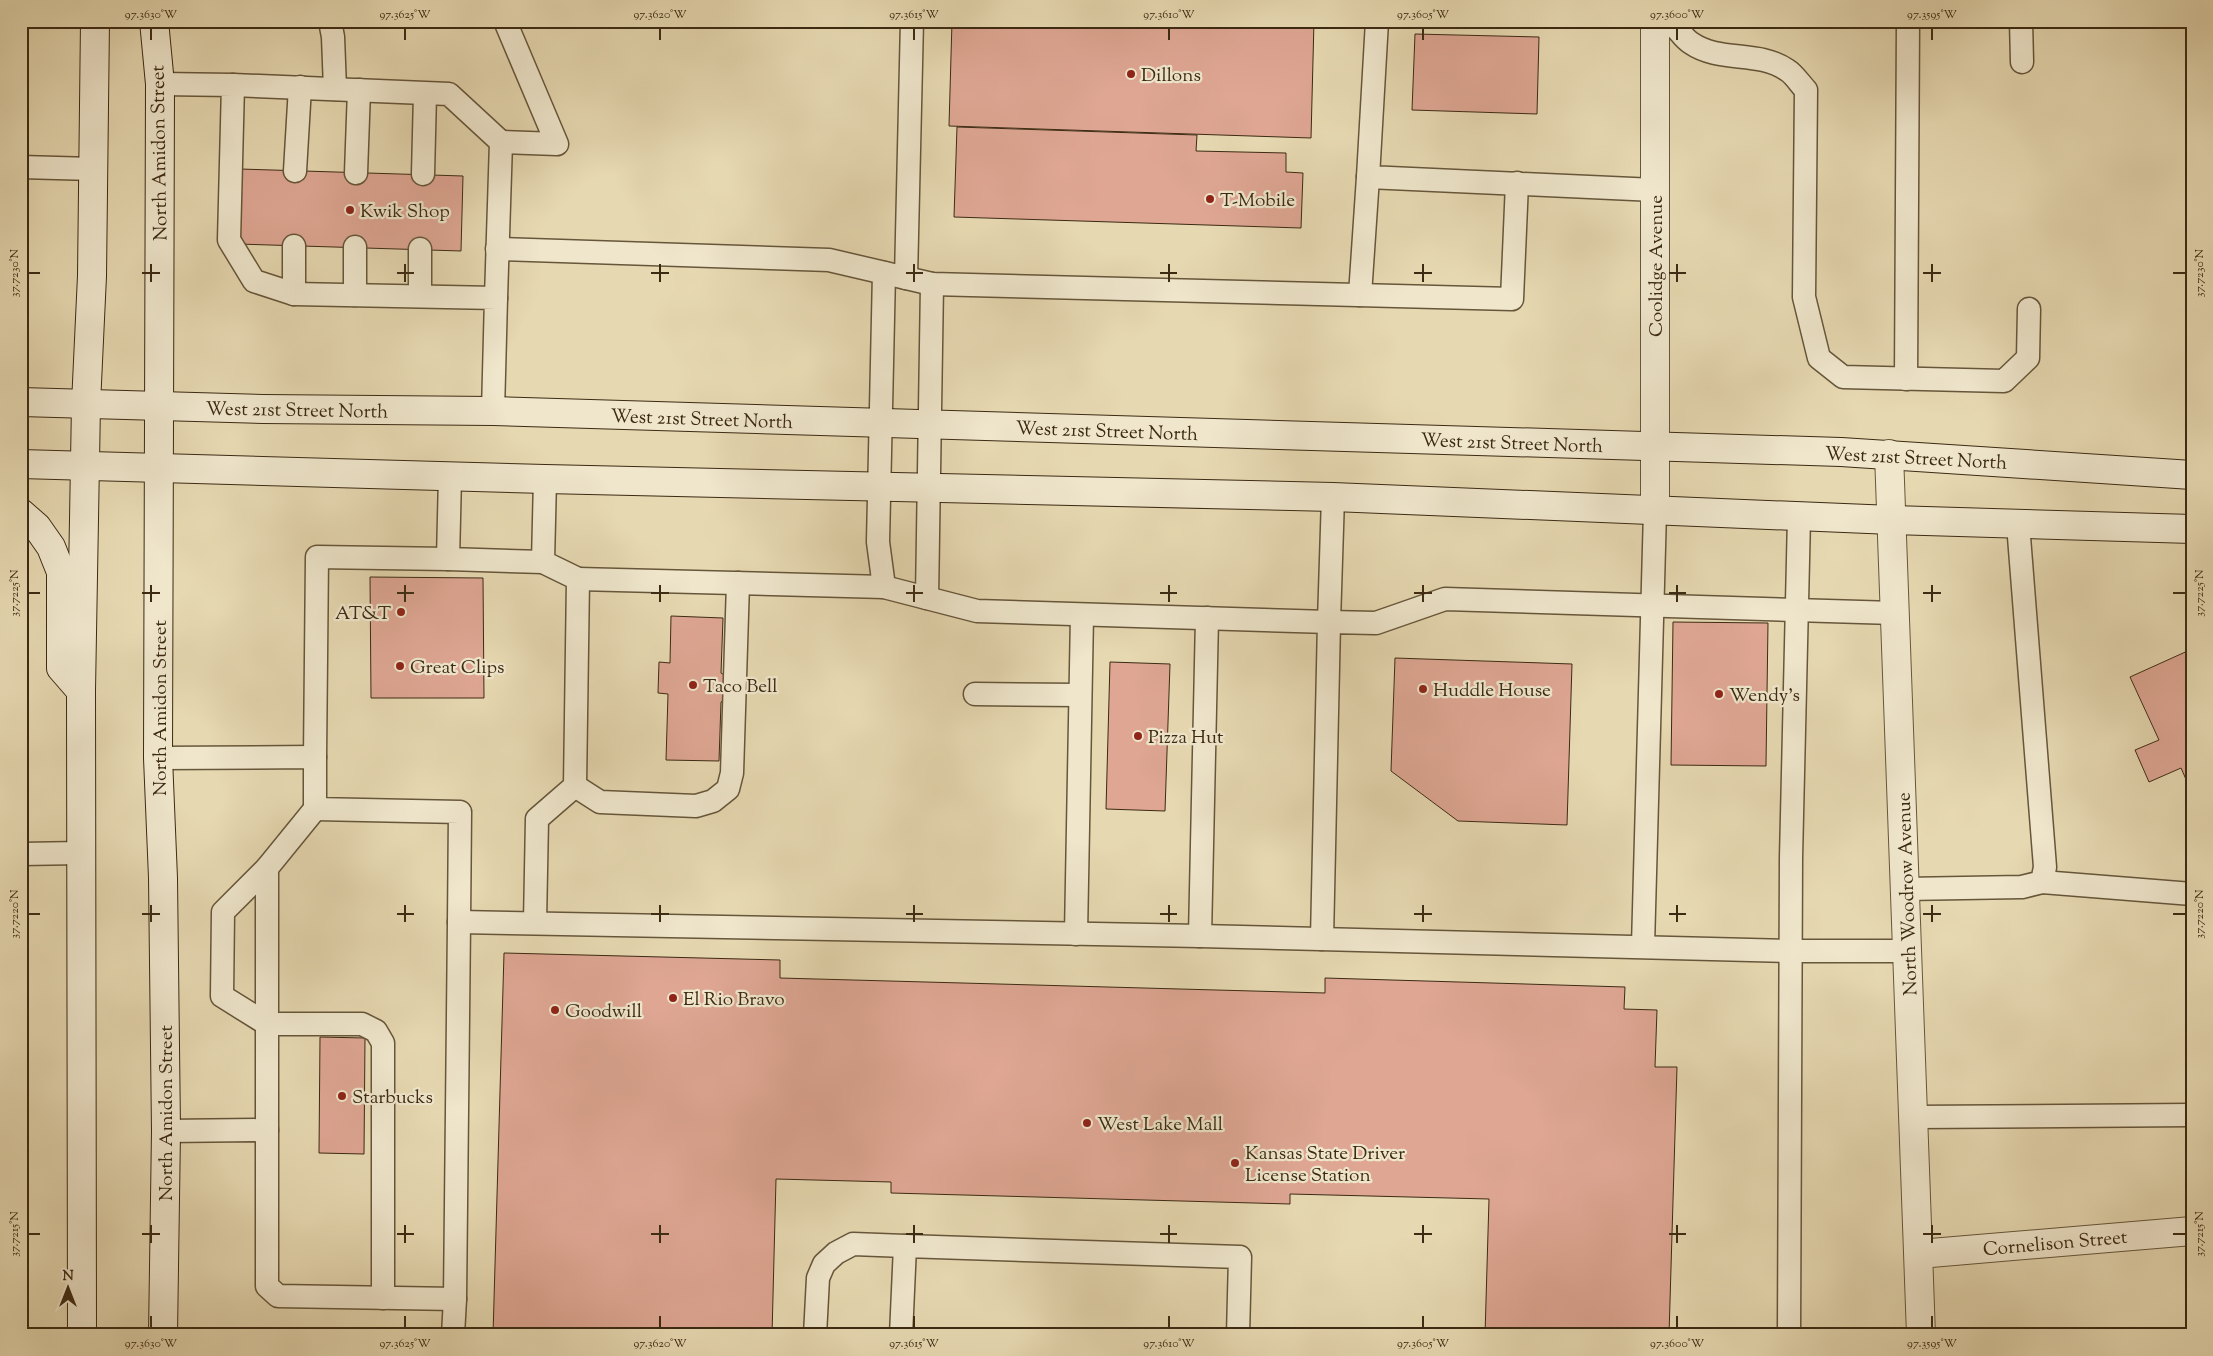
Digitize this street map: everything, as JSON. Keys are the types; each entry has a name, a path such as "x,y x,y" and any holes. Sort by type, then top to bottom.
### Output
{"main road":[{"path":"82,1335 81,691 86,404 92,276 95,21"},
{"name":"North Amidon Street","path":"154,21 160,84 158,758 163,878 166,1132 163,1335"},
{"name":"Coolidge Avenue","path":"1655,21 1655,511"},
{"name":"West 21st Street North","path":"21,402 494,412 1889,454 2192,475"},
{"name":"North Woodrow Avenue","path":"1889,454 1921,1335"},
{"path":"21,464 545,479 1333,497 1892,520 2192,529"},
{"path":"21,513 37,527 51,547 62,572 61,668 81,691"},
{"name":"Cornelison Street","path":"1919,1254 2192,1231"}],"lane":[{"path":"330,21 333,37 335,89"},
{"path":"160,84 300,87 449,94 501,142 557,144 505,21"},
{"path":"906,278 912,21"},
{"path":"1360,295 1377,21"},
{"path":"1665,21 1673,24 1691,43 1718,54 1762,58 1788,70 1806,90 1804,297 1820,358 1843,377 2004,381 2028,358 2029,309"},
{"path":"1906,379 1908,21"},
{"path":"2021,21 2022,62"},
{"path":"233,85 229,240 254,281 294,294 496,298"},
{"path":"295,171 300,87"},
{"path":"356,172 359,90"},
{"path":"423,174 425,94"},
{"path":"494,412 496,249 501,142"},
{"path":"21,167 93,169"},
{"path":"1368,177 1655,190"},
{"path":"496,249 829,260 932,284 1512,299 1517,183"},
{"path":"294,246 294,294"},
{"path":"354,295 355,248"},
{"path":"420,249 420,296"},
{"path":"884,273 878,542 884,587"},
{"path":"927,598 932,284"},
{"path":"448,559 450,476"},
{"path":"543,562 545,479"},
{"path":"1322,939 1333,497"},
{"path":"1643,946 1655,511"},
{"path":"1789,1335 1792,858 1799,516"},
{"path":"2018,524 2045,867 2042,882"},
{"path":"382,1298 382,1043 376,1031 362,1024 267,1024 222,996 223,912 267,868 315,809 317,557 543,562 578,579 884,587 977,611 1376,623 1446,599 1894,613"},
{"path":"535,922 537,820 575,786 578,579"},
{"path":"575,786 600,802 696,806 713,801 728,789 732,773 738,583"},
{"path":"1076,934 1082,614"},
{"path":"1200,936 1207,618"},
{"path":"975,694 1080,695"},
{"path":"158,758 315,757"},
{"path":"315,809 460,812 455,1299 453,1335"},
{"path":"21,854 81,854"},
{"path":"267,868 266,1286 278,1296 455,1299"},
{"path":"1905,889 2022,887 2042,882 2192,894"},
{"path":"459,922 535,922 1643,946 1791,951 1908,952"},
{"path":"1914,1117 2192,1114"},
{"path":"166,1132 266,1130"},
{"path":"816,1335 818,1278 824,1264 836,1252 853,1244 1240,1257 1238,1335"},
{"path":"901,1335 905,1246"}],"building":[{"name":"Dillons","path":"952,21 1314,21 1311,138 949,126"},
{"path":"1415,34 1539,37 1537,114 1412,110"},
{"path":"957,127 1197,135 1196,151 1286,153 1286,172 1303,173 1301,228 954,217"},
{"name":"Kwik Shop","path":"240,169 463,176 461,251 238,244"},
{"path":"370,577 483,578 484,698 371,698"},
{"name":"Taco Bell","path":"671,616 723,618 721,673 728,677 728,697 721,702 719,761 666,760 668,694 658,693 659,662 670,663"},
{"name":"Wendy's","path":"1673,622 1768,623 1766,766 1671,765"},
{"path":"2192,649 2192,793 2181,768 2149,782 2135,750 2159,740 2130,677"},
{"path":"1395,658 1572,664 1567,825 1458,821 1391,771"},
{"name":"Pizza Hut","path":"1110,662 1170,664 1165,811 1106,809"},
{"name":"West Lake Mall","path":"504,953 780,960 780,978 1325,993 1325,978 1625,987 1624,1009 1657,1010 1655,1067 1677,1067 1669,1335 1485,1335 1489,1199 1290,1194 1290,1204 891,1193 891,1182 776,1179 772,1335 493,1335"},
{"name":"Starbucks","path":"320,1037 365,1038 364,1154 319,1153"}],"place":[{"name":"Dillons","path":"1131,74"},
{"name":"T-Mobile","path":"1210,199"},
{"name":"Kwik Shop","path":"350,210"},
{"name":"AT&T","path":"401,612"},
{"name":"Great Clips","path":"400,666"},
{"name":"Taco Bell","path":"693,685"},
{"name":"Huddle House","path":"1423,689"},
{"name":"Wendy's","path":"1719,694"},
{"name":"Pizza Hut","path":"1138,736"},
{"name":"El Rio Bravo","path":"673,998"},
{"name":"Goodwill","path":"555,1010"},
{"name":"Starbucks","path":"342,1096"},
{"name":"West Lake Mall","path":"1087,1123"},
{"name":"Kansas State Driver License Station","path":"1235,1163"}]}
